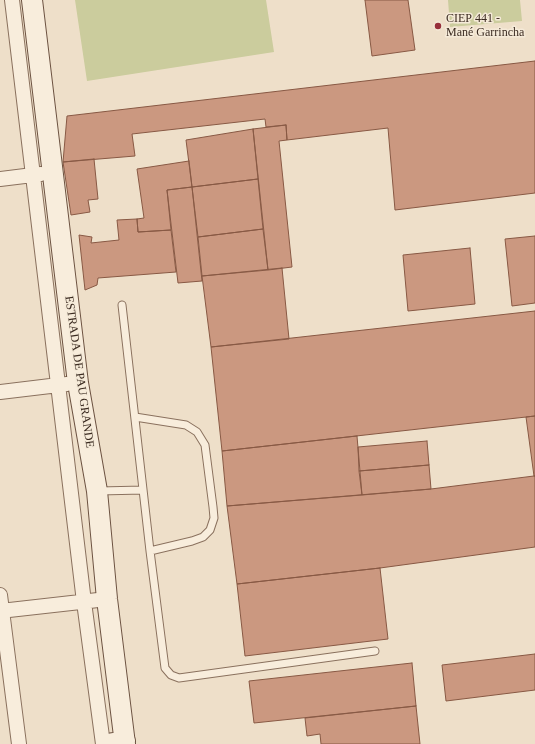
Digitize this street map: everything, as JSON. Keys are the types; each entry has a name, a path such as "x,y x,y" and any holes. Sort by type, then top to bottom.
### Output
{"street":[{"name":"ESTRADA DE PAU GRANDE","path":"12,0 84,602 103,744"},
{"name":"ESTRADA DE PAU GRANDE","path":"32,0 78,383 97,491 119,743"},
{"path":"0,179 33,174 53,173"},
{"path":"0,392 78,383"},
{"path":"0,595 19,744"},
{"path":"1,611 107,599"}],"lane":[{"path":"122,305 165,668 171,675 179,678 375,651"},
{"path":"135,417 186,425 196,432 205,446 213,506 214,518 210,530 203,537 150,551"},
{"path":"97,491 143,490"}],"green space":[{"path":"75,0 266,0 274,52 87,81"},
{"path":"448,0 520,0 522,21 450,27"}],"building":[{"path":"365,0 408,0 415,50 372,56"},
{"path":"535,61 535,193 395,210 388,128 287,140 286,125 266,127 265,119 132,134 135,156 63,162 67,116"},
{"path":"286,125 287,140 279,141 292,267 268,270 253,129"},
{"path":"253,129 258,179 192,187 186,140"},
{"path":"94,159 98,199 88,200 90,212 71,215 63,162"},
{"path":"189,161 192,187 167,190 171,230 138,232 137,219 144,218 137,169"},
{"path":"258,179 263,229 198,237 192,187"},
{"path":"192,187 202,281 178,283 167,190"},
{"path":"137,219 138,232 171,230 176,272 98,278 97,285 85,290 79,235 92,237 91,243 119,240 117,220"},
{"path":"263,229 268,270 202,276 198,237"},
{"path":"535,236 535,303 512,306 505,239"},
{"path":"470,248 475,304 408,311 403,255"},
{"path":"282,268 289,339 211,347 202,276"},
{"path":"535,311 535,416 222,451 211,347"},
{"path":"535,416 535,476 534,476 526,417"},
{"path":"357,436 362,495 227,506 222,451"},
{"path":"427,441 429,465 359,471 358,447"},
{"path":"429,465 431,489 362,495 359,471"},
{"path":"535,476 535,547 380,568 237,584 227,506 431,489"},
{"path":"380,568 388,639 245,656 237,584"},
{"path":"535,654 535,690 446,701 442,665"},
{"path":"412,663 416,706 254,723 249,681"},
{"path":"416,706 420,744 321,744 320,734 307,736 305,718"}],"place":[{"name":"CIEP 441 - Mané Garrincha","path":"438,26"}]}
